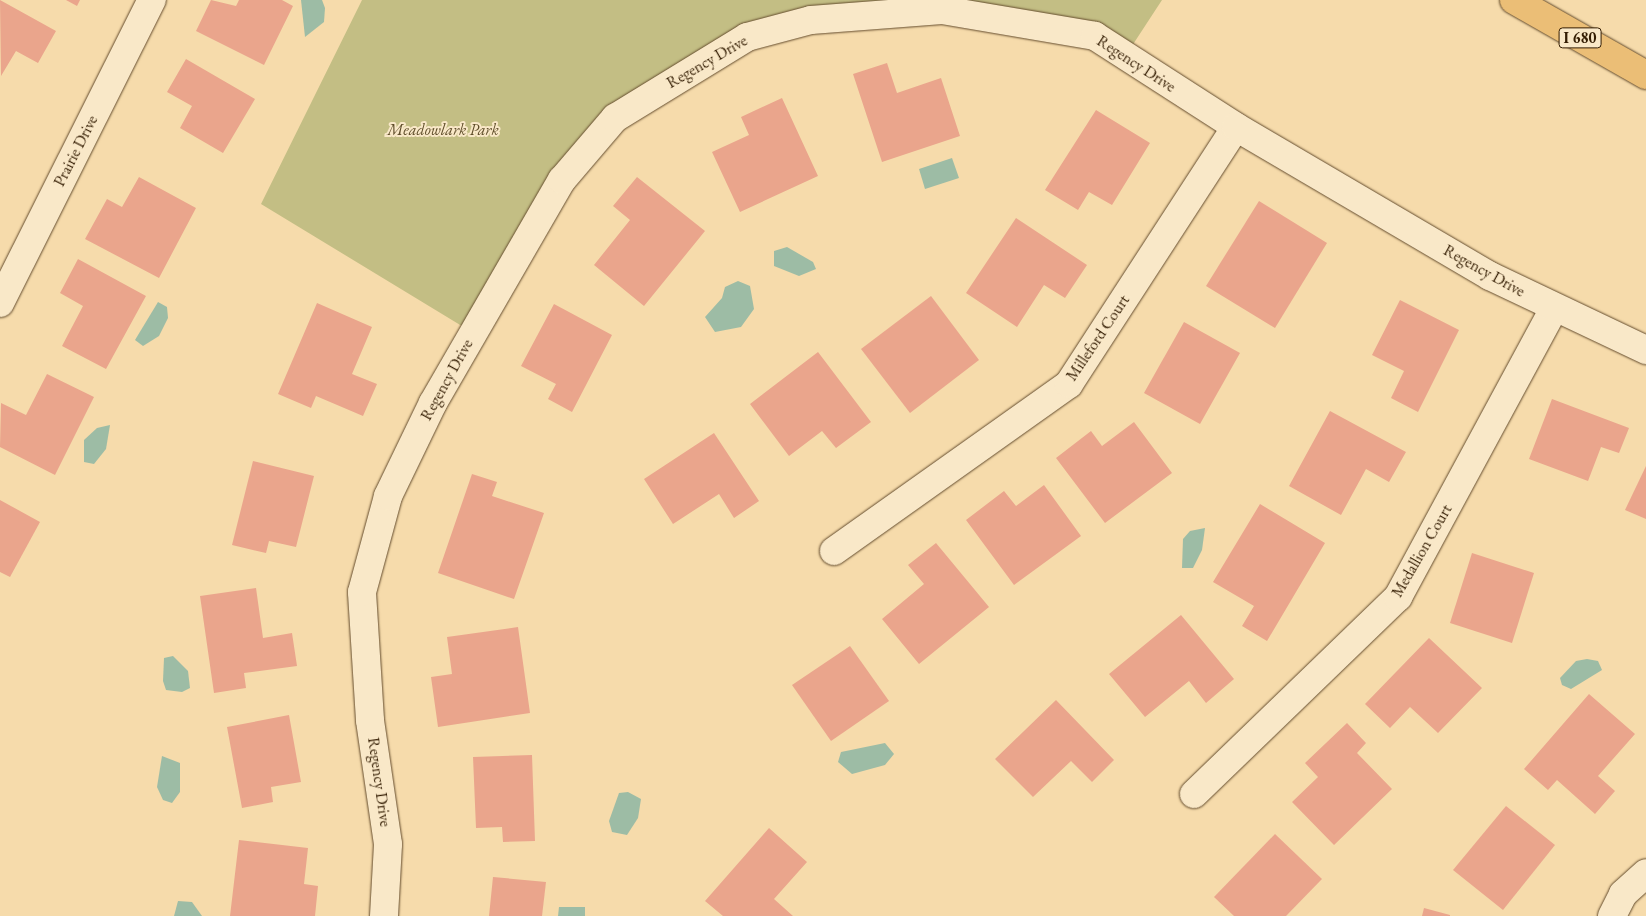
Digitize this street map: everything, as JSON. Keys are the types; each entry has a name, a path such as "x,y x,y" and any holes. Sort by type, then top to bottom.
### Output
{"highway":[{"name":"I 680","path":"1514,0 1646,75"}],"street":[{"name":"Prairie Drive","path":"0,302 152,0"},
{"name":"Regency Drive","path":"384,916 388,844 370,720 362,592 388,496 433,403 562,180 615,118 747,37 811,20 942,10 1095,36 1236,127 1554,309 1646,350"},
{"name":"Milleford Court","path":"834,551 1069,384 1236,127"},
{"name":"Medallion Court","path":"1194,794 1398,597 1554,309"},
{"path":"1612,916 1623,894 1646,873"}],"green space":[{"name":"Meadowlark Park","path":"362,0 1162,0 1128,52 987,8 756,40 636,111 557,194 475,334 261,204"}],"shaded area":[{"path":"301,0 322,0 325,8 324,22 305,37"},
{"path":"952,158 959,178 925,189 919,169"},
{"path":"787,247 813,262 816,269 799,276 774,266 774,251"},
{"path":"738,281 750,286 754,309 741,327 715,332 705,317 722,298 725,287"},
{"path":"158,302 167,307 168,318 159,336 143,346 135,340"},
{"path":"110,425 106,449 94,464 84,462 84,440 97,428"},
{"path":"1205,528 1202,550 1193,568 1182,568 1183,539 1190,531"},
{"path":"173,656 188,671 190,688 182,692 166,690 163,681 164,658"},
{"path":"1587,659 1598,661 1602,670 1571,689 1562,685 1560,678 1576,661"},
{"path":"885,743 894,754 885,765 852,774 838,762 841,752"},
{"path":"162,756 180,763 180,792 172,803 163,800 157,787"},
{"path":"628,792 641,799 638,818 627,835 612,832 609,821 619,793"},
{"path":"178,901 192,902 202,916 174,916"},
{"path":"559,907 585,907 585,916 558,916"}],"building":[{"path":"0,0 56,31 38,63 16,51 1,76"},
{"path":"66,0 80,0 77,6"},
{"path":"211,0 236,6 239,0 282,0 293,6 264,65 196,31"},
{"path":"186,59 255,99 223,153 180,128 192,106 167,92"},
{"path":"887,63 897,93 941,78 960,136 882,162 853,74"},
{"path":"782,98 818,176 740,212 712,152 749,135 741,117"},
{"path":"1096,110 1150,143 1112,205 1089,192 1078,210 1045,190"},
{"path":"139,177 196,208 159,278 85,239 107,199 122,207"},
{"path":"637,177 705,231 644,306 594,265 630,220 613,206"},
{"path":"1259,201 1327,243 1275,328 1206,286"},
{"path":"1016,218 1087,265 1065,298 1044,285 1017,327 966,293"},
{"path":"78,259 146,296 106,369 62,346 83,306 60,293"},
{"path":"931,296 979,360 910,413 861,349"},
{"path":"1400,300 1459,330 1418,412 1391,398 1404,371 1372,355"},
{"path":"317,303 372,327 352,374 377,384 363,416 316,396 311,408 278,394"},
{"path":"554,304 612,335 572,412 548,399 556,384 521,366"},
{"path":"1184,322 1240,353 1200,424 1144,393"},
{"path":"818,352 871,422 836,448 822,431 789,456 750,404"},
{"path":"47,374 94,397 55,475 0,447 1,403 26,415"},
{"path":"1552,399 1629,428 1619,453 1601,447 1588,481 1529,459"},
{"path":"1330,411 1406,452 1389,482 1366,469 1341,515 1289,486"},
{"path":"1134,422 1172,473 1105,523 1056,458 1091,431 1102,446"},
{"path":"714,433 759,501 734,518 719,494 673,524 644,479"},
{"path":"253,461 314,476 296,547 269,541 266,553 232,545"},
{"path":"1646,466 1646,519 1625,510"},
{"path":"472,474 497,482 492,496 544,513 514,599 438,573"},
{"path":"1044,485 1081,536 1014,585 966,520 1004,491 1016,506"},
{"path":"0,500 40,522 10,577 0,572"},
{"path":"1260,504 1325,543 1267,641 1242,626 1254,606 1213,582"},
{"path":"936,543 989,607 919,664 882,619 924,584 908,565"},
{"path":"1472,553 1534,573 1512,643 1450,623"},
{"path":"256,588 263,638 292,633 297,666 244,673 246,688 214,693 200,596"},
{"path":"1181,615 1234,679 1206,703 1189,681 1145,717 1109,674"},
{"path":"518,627 530,713 438,727 431,677 452,674 447,637"},
{"path":"1429,638 1482,688 1438,733 1410,707 1390,728 1365,704"},
{"path":"850,646 889,701 831,741 792,685"},
{"path":"1589,694 1635,734 1598,776 1615,791 1595,814 1557,780 1548,790 1524,769"},
{"path":"1056,700 1114,760 1092,782 1071,761 1033,797 995,759"},
{"path":"289,715 301,782 271,787 273,802 242,808 227,727"},
{"path":"1347,723 1366,743 1357,753 1392,789 1334,845 1292,802 1318,777 1305,763"},
{"path":"532,755 535,841 503,842 502,827 476,828 473,757"},
{"path":"1506,806 1555,845 1503,910 1453,870"},
{"path":"769,828 807,862 774,899 793,916 723,916 705,901"},
{"path":"1275,834 1322,879 1286,916 1234,916 1214,897"},
{"path":"239,840 308,848 304,884 318,886 315,916 230,916"},
{"path":"493,877 546,882 542,916 489,916"},
{"path":"1424,908 1450,915 1450,916 1422,916"}]}
